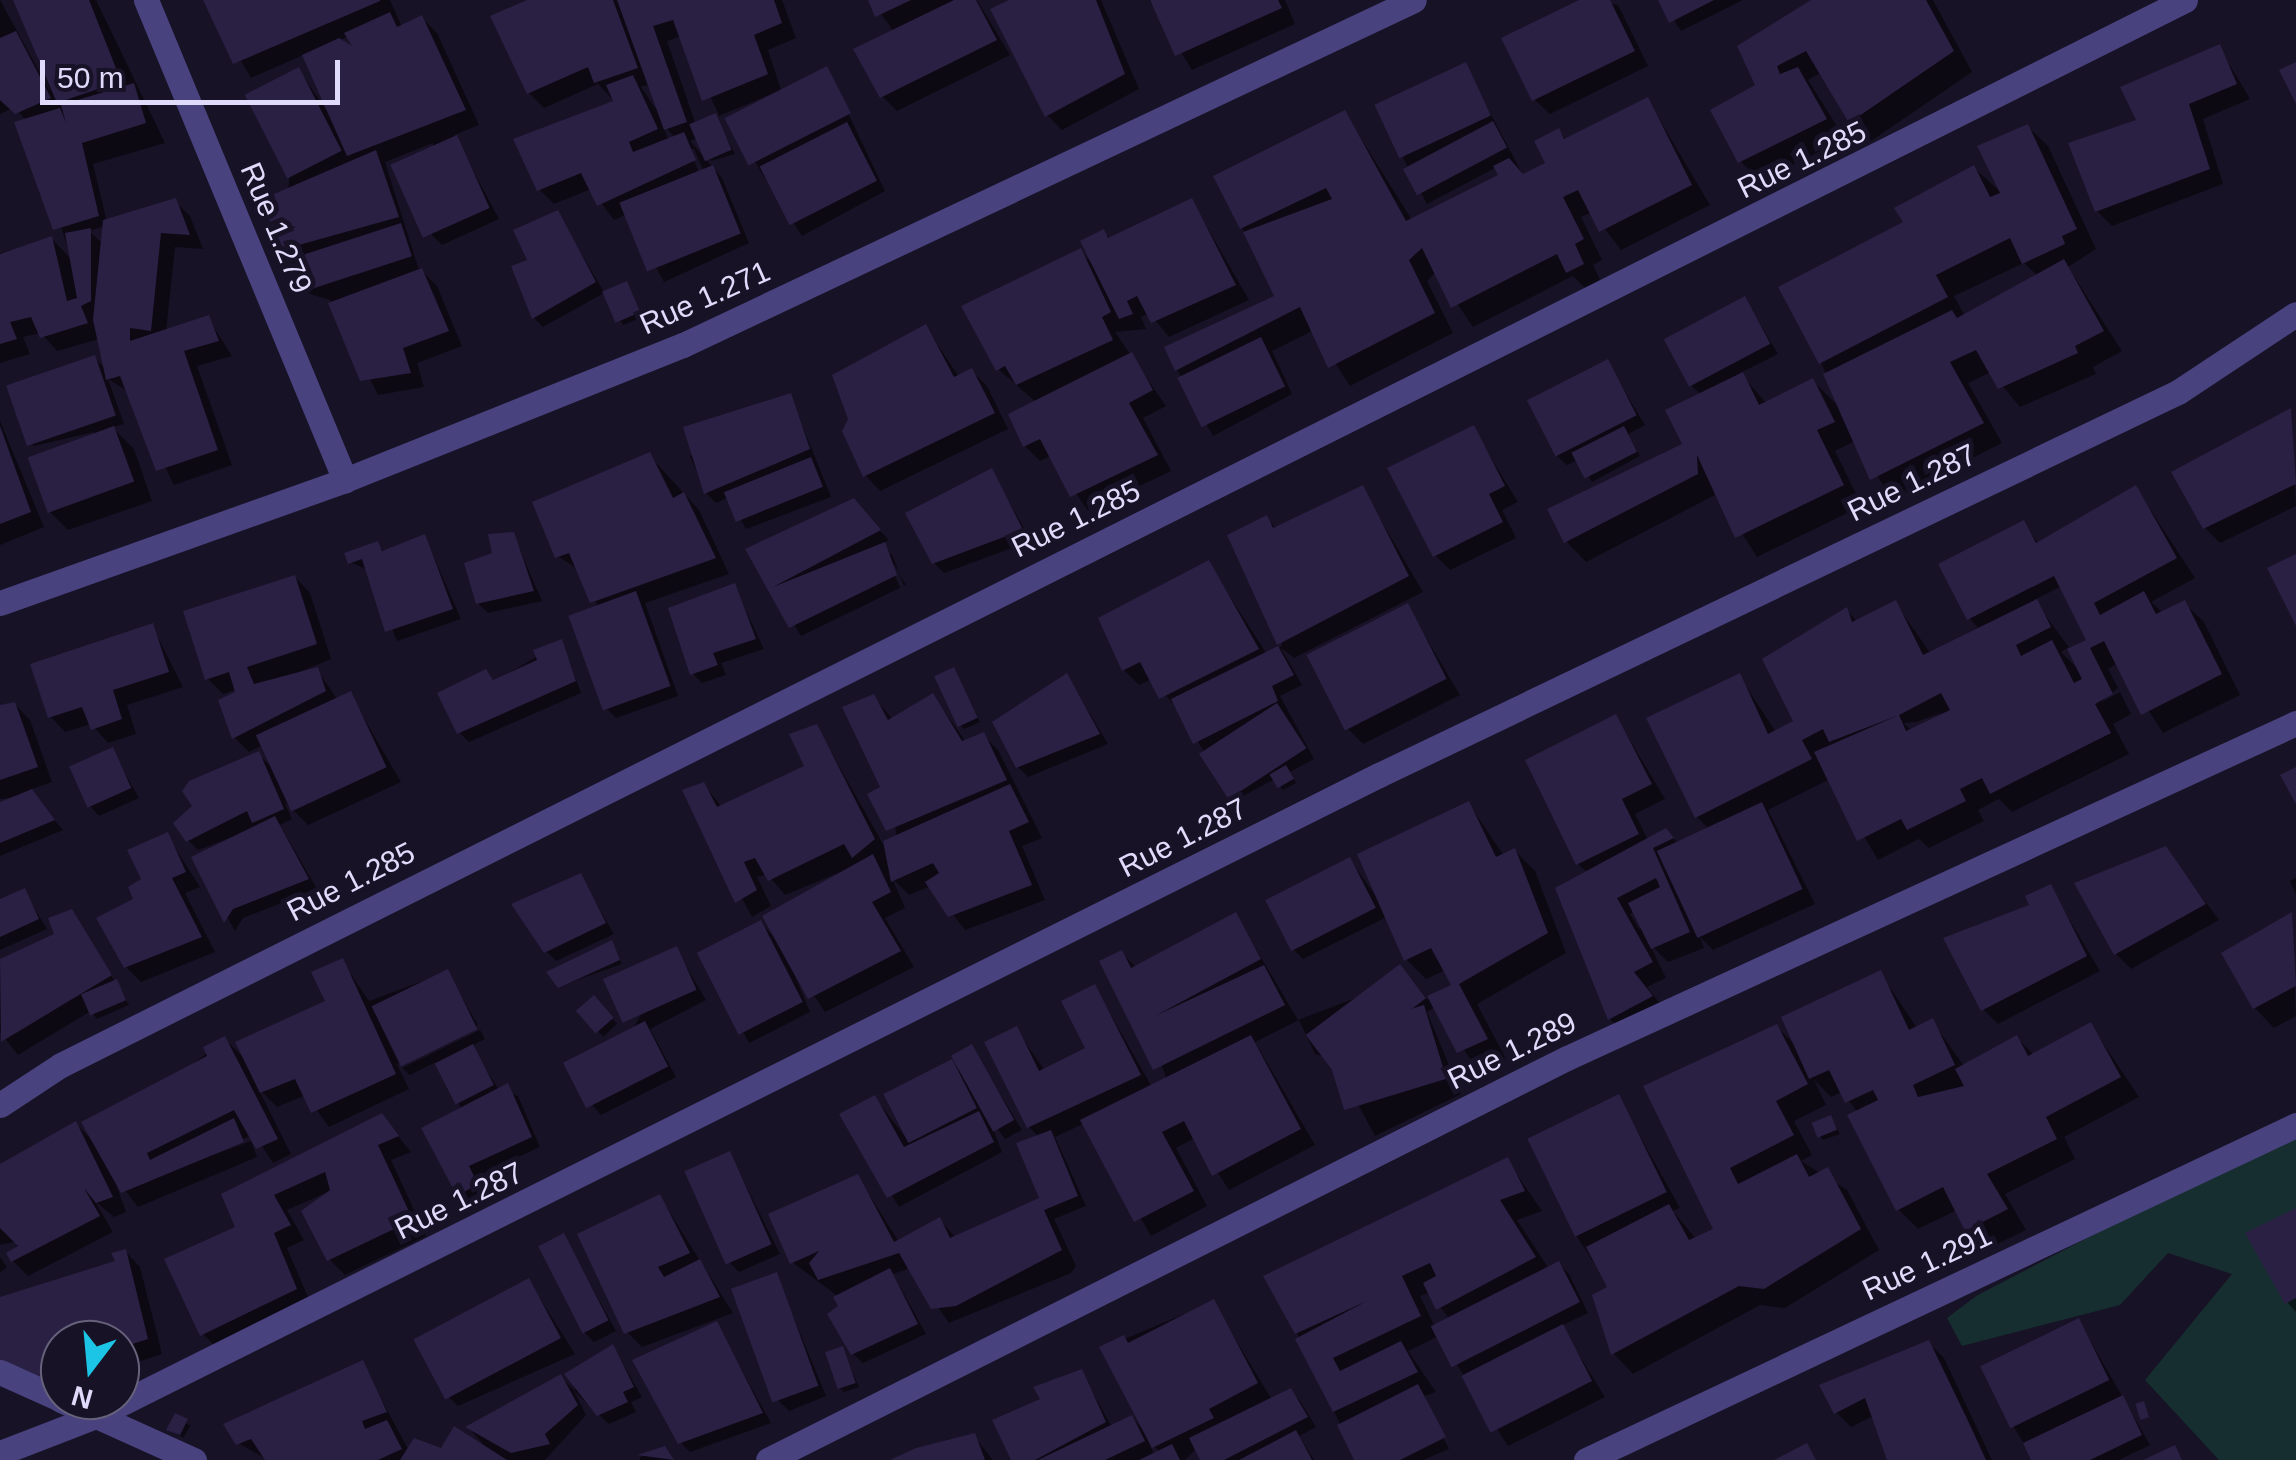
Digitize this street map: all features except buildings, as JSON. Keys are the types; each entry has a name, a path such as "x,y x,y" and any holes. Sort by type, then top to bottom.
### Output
{"street":[{"name":"Rue 1.279","path":"146,0 345,480"},
{"name":"Rue 1.271","path":"0,602 345,480 683,345 1414,0"},
{"name":"Rue 1.285","path":"0,1105 114,1038 2185,0"},
{"name":"Rue 1.287","path":"140,1394 1378,775 2178,392 2296,314"},
{"name":"Rue 1.289","path":"768,1460 1568,1058 2296,724"},
{"name":"Rue 1.291","path":"1586,1460 2296,1125"},
{"path":"0,1372 40,1390"},
{"name":"Rue 1.287","path":"0,1453 86,1420"},
{"path":"105,1420 194,1460"}],"green space":[{"path":"2296,1129 2296,1460 2219,1460 2145,1380 2232,1274 2168,1253 2120,1305 1962,1346 1947,1318 1976,1296"}]}
